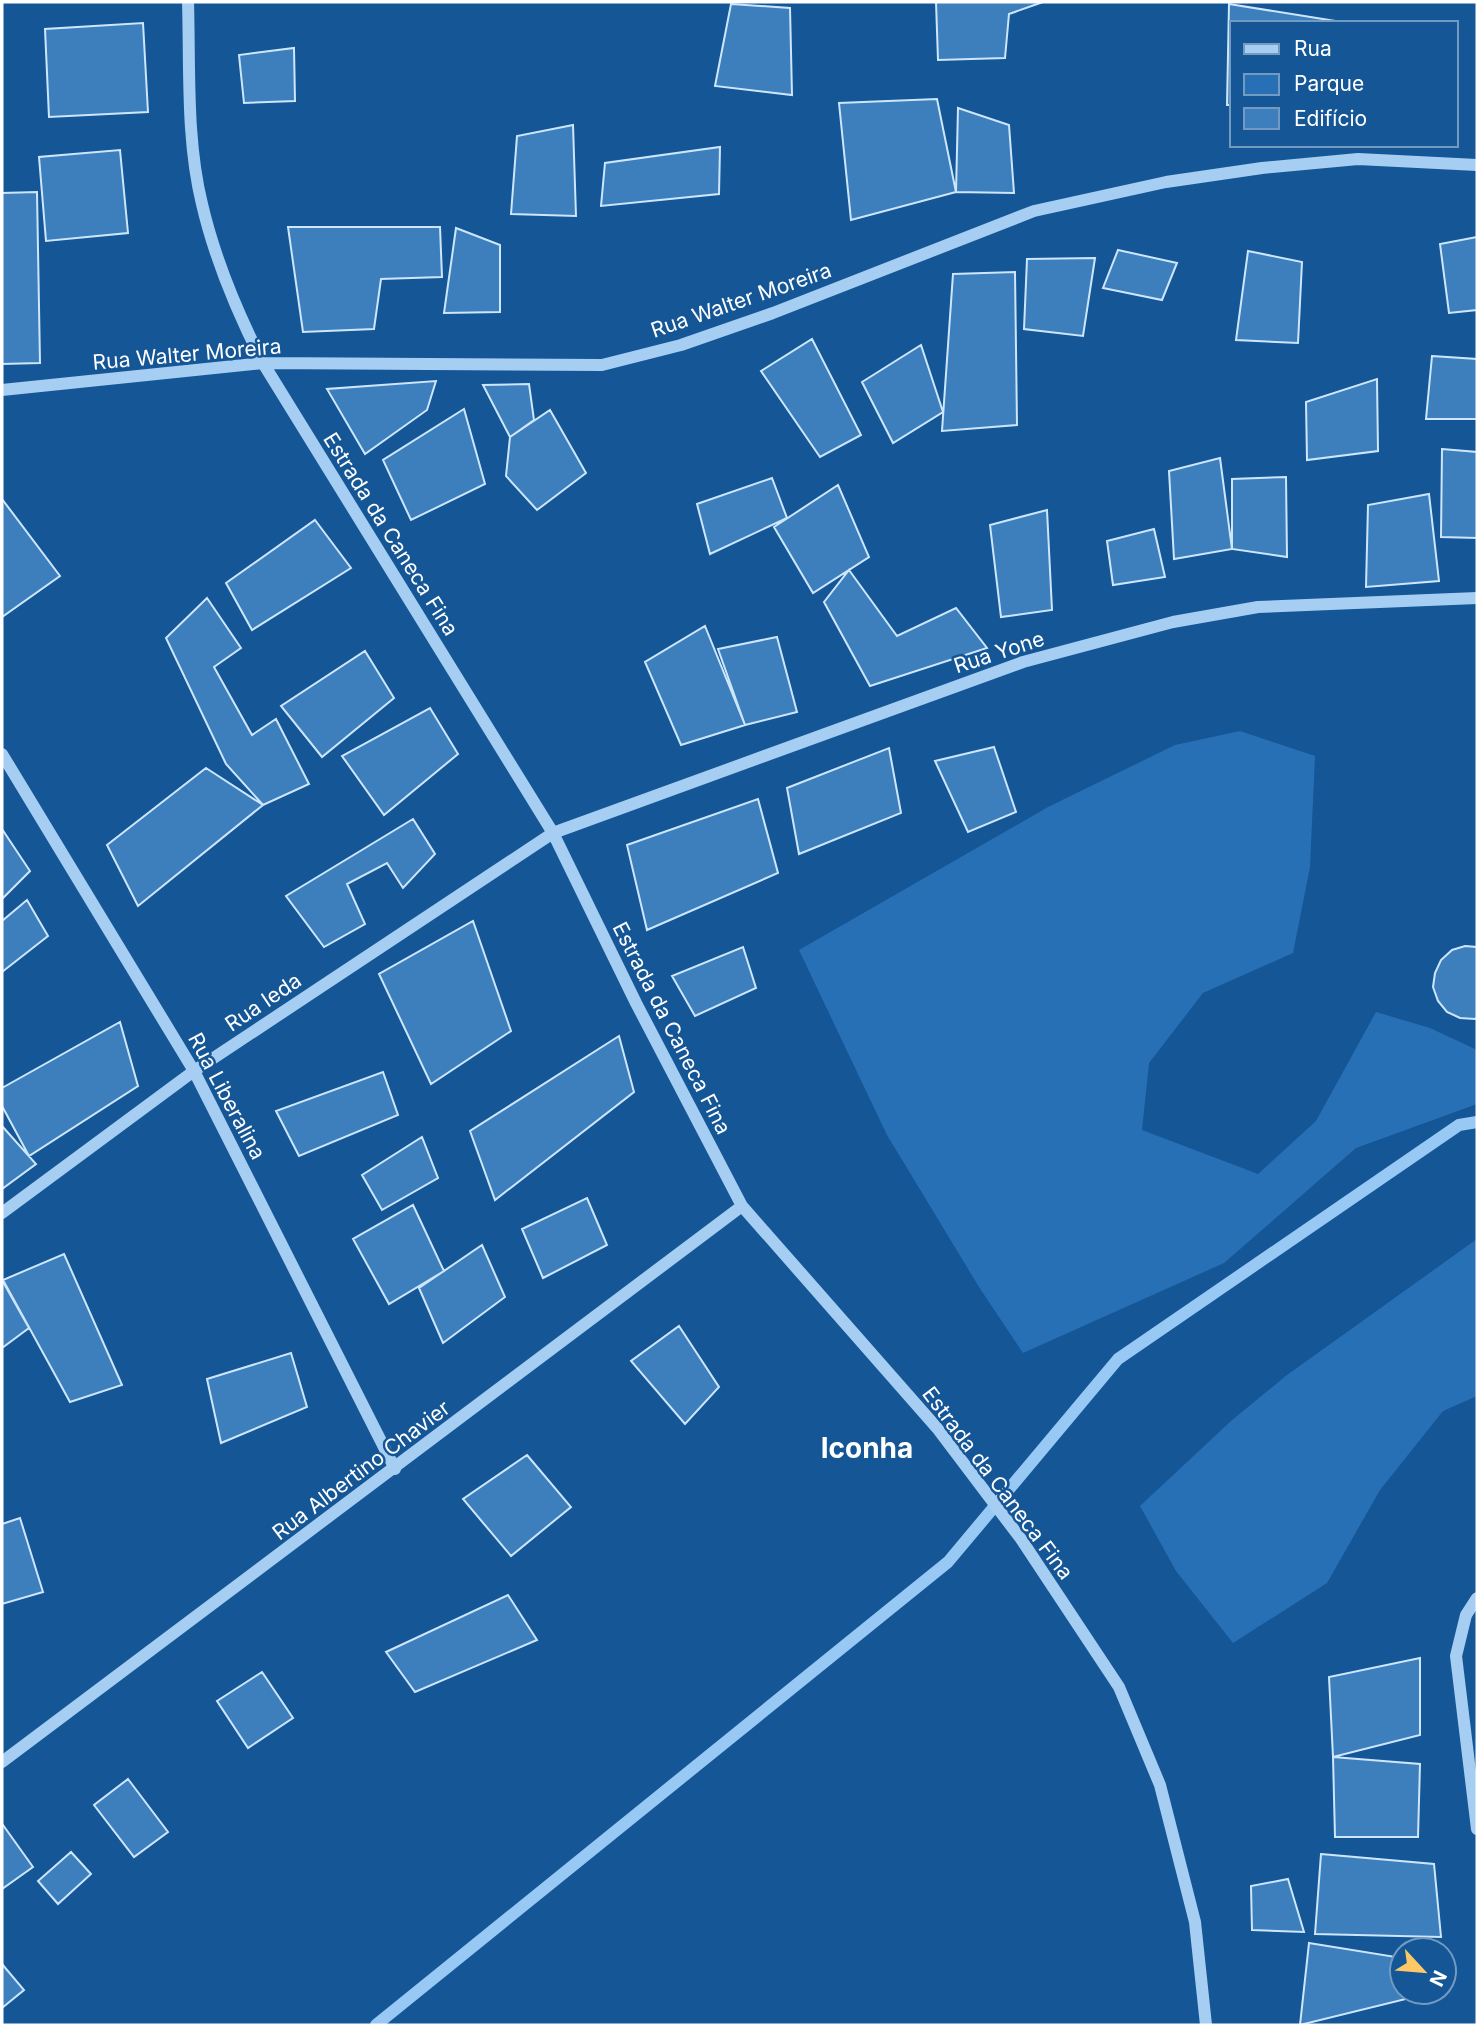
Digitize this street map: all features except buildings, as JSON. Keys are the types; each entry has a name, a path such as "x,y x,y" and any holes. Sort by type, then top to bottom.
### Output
{"street":[{"name":"Estrada da Caneca Fina","path":"188,2 191,124 201,202 219,265 239,316 263,363 553,833 636,1003 742,1206 937,1429 1021,1539 1119,1687 1160,1786 1195,1922 1206,2025"},
{"name":"Rua Walter Moreira","path":"2,390 263,363 602,365 681,345 773,313 1034,211 1166,182 1262,168 1359,159 1477,165"},
{"name":"Rua Yone","path":"553,833 1023,662 1173,622 1258,607 1477,597"},
{"name":"Rua Liberalina","path":"2,754 194,1071 394,1469"},
{"name":"Rua Ieda","path":"2,1213 194,1071 553,833"},
{"name":"Rua Albertino Chavier","path":"2,1762 742,1206"},
{"path":"1477,1598 1466,1615 1456,1656 1477,1829"}],"green space":[{"path":"1240,731 1315,756 1310,867 1293,953 1203,993 1149,1063 1142,1130 1258,1174 1316,1121 1376,1012 1430,1028 1477,1050 1477,1104 1356,1148 1224,1263 1023,1353 979,1287 887,1135 799,950 1048,807 1175,745"},
{"path":"1477,1239 1477,1396 1443,1411 1380,1490 1327,1583 1233,1643 1176,1571 1140,1506 1231,1421 1287,1375"}],"waterway":[{"path":"376,2025 948,1562 1118,1359 1459,1125 1477,1122"}],"district":[{"name":"Iconha","path":"867,1448"}]}
